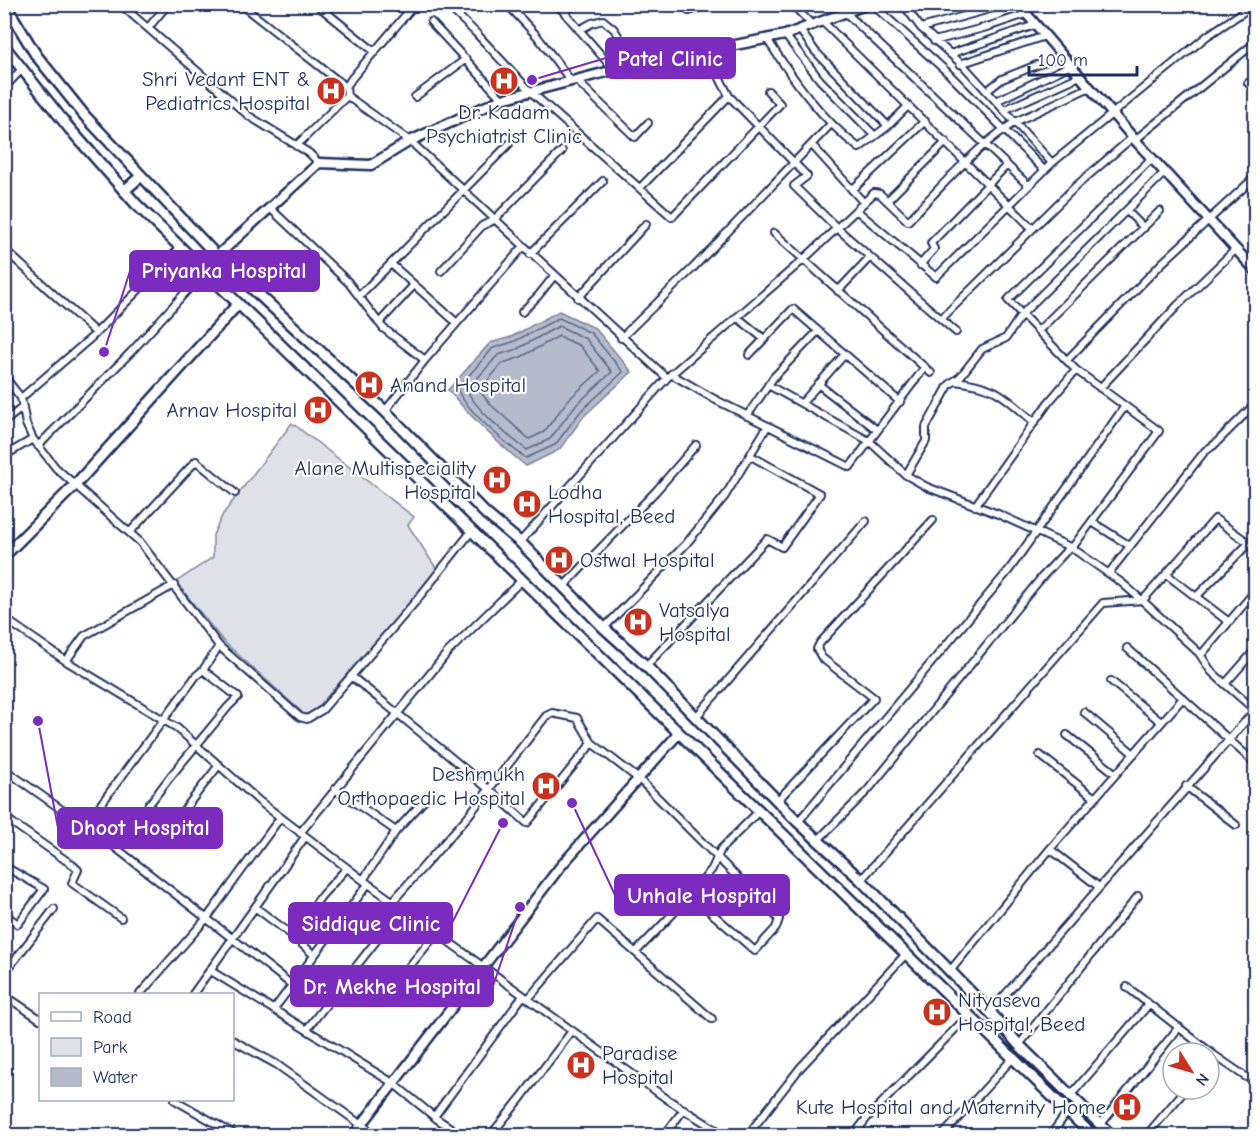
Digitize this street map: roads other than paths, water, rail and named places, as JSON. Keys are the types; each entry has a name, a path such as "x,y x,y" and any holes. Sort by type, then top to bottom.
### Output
{"main road":[{"path":"5,4 43,64 85,116 217,256 385,411 486,514 520,542 604,628 646,666 817,841 861,880 990,1012 1019,1045 1112,1136"},
{"path":"4,46 69,128 124,191 180,248 1093,1136"},
{"path":"124,191 141,176"},
{"path":"4,556 76,484 238,304"}],"street":[{"path":"120,4 249,116 309,153 319,163 371,165 410,141 502,99 636,65 785,35 867,5 946,72 1044,170"},
{"path":"148,28 168,4"},
{"path":"240,4 346,87 347,96 410,141 621,338 669,376 850,467 925,368"},
{"path":"316,4 375,52"},
{"path":"397,4 408,12"},
{"path":"346,87 415,4"},
{"path":"446,4 530,91 672,217 780,104 768,91"},
{"path":"507,4 574,80 635,137 648,123"},
{"path":"557,4 614,70"},
{"path":"565,13 573,4"},
{"path":"689,11 712,4"},
{"path":"792,4 813,26"},
{"path":"903,4 921,28 996,101 1052,163"},
{"path":"921,28 1008,4"},
{"path":"1018,4 1134,138 1256,271"},
{"path":"856,210 936,277 1052,163 1207,36 1255,4"},
{"path":"846,13 1029,186"},
{"path":"934,41 1026,14"},
{"path":"579,30 603,20 614,29 636,65"},
{"path":"431,22 502,99"},
{"path":"824,22 1032,228"},
{"path":"950,54 1035,25"},
{"path":"800,30 815,51 888,126"},
{"path":"785,35 820,80 875,136"},
{"path":"960,64 1045,36"},
{"path":"767,39 790,74 831,124 859,148 888,126 908,106"},
{"path":"941,319 1076,186 1256,42"},
{"path":"706,51 729,96 807,176 794,186 837,228 956,332"},
{"path":"987,92 1002,79 1062,55"},
{"path":"415,97 466,59"},
{"path":"996,101 1071,65"},
{"path":"4,88 22,69"},
{"path":"1004,110 1080,75"},
{"path":"1248,83 1256,91"},
{"path":"520,542 669,376 803,260 874,193 880,194 908,221 965,161 1004,129 1090,87"},
{"path":"296,146 347,96"},
{"path":"640,188 729,96"},
{"path":"852,190 925,121"},
{"path":"621,338 693,268 831,124"},
{"path":"887,201 946,142"},
{"path":"359,296 509,144"},
{"path":"812,145 864,203"},
{"path":"441,271 482,226 494,220 562,151"},
{"path":"817,841 868,790 1042,577 1092,522 1159,431 1076,370 1008,300 1152,158"},
{"path":"217,256 319,163"},
{"path":"920,265 934,249 931,243 1007,165"},
{"path":"906,475 926,441 927,427 949,385 960,377 982,349 1006,338 1022,314 1165,172"},
{"path":"1067,360 1162,262 1253,179"},
{"path":"530,254 603,181"},
{"path":"270,208 348,282 379,322 400,342 425,360"},
{"path":"1127,211 1144,228"},
{"path":"1038,331 1160,211"},
{"path":"578,298 646,224"},
{"path":"774,234 931,373"},
{"path":"385,411 425,360 523,247"},
{"path":"21,398 92,337 180,248"},
{"path":"4,249 95,332"},
{"path":"1100,388 1178,305 1236,249"},
{"path":"838,291 870,256"},
{"path":"391,264 457,323"},
{"path":"38,446 131,352 204,272"},
{"path":"522,312 554,276"},
{"path":"379,322 414,285"},
{"path":"749,355 793,309 900,402"},
{"path":"737,317 764,339"},
{"path":"747,416 768,385 818,331"},
{"path":"802,403 845,354"},
{"path":"975,506 1034,422 1076,370"},
{"path":"4,376 21,398 26,424 33,439 56,468 140,542 219,646 300,717 307,719 322,710 416,602 471,531"},
{"path":"955,381 978,384 1000,393 1034,422"},
{"path":"818,384 877,430"},
{"path":"768,385 869,441 906,475 927,488 998,514 1036,531 1070,548 1109,573 1143,600 1200,655 1225,684 1255,710 1227,739 990,1012"},
{"path":"1109,573 1205,452 1214,446 1256,403"},
{"path":"798,822 979,607 1125,406"},
{"path":"4,422 23,407"},
{"path":"604,628 686,544 725,496 767,427"},
{"path":"4,456 33,439"},
{"path":"564,586 656,491 696,445"},
{"path":"646,666 767,539 782,547 820,494 751,456"},
{"path":"130,532 196,461 235,493"},
{"path":"861,880 1103,603 1143,600 1215,519 1256,548"},
{"path":"778,800 874,698 822,658 817,649 820,643 933,520"},
{"path":"696,717 866,521"},
{"path":"1092,522 1130,546"},
{"path":"1196,597 1249,543"},
{"path":"1167,574 1228,622"},
{"path":"194,993 256,908 335,789 448,652 522,580"},
{"path":"66,661 84,636 174,585"},
{"path":"1200,655 1256,590"},
{"path":"4,618 66,661 177,728 259,801 365,882 572,1031 726,1136"},
{"path":"84,827 219,646"},
{"path":"1127,648 1256,764"},
{"path":"1225,684 1256,649"},
{"path":"116,848 170,777 238,697 203,670"},
{"path":"351,676 490,789 527,823 592,743"},
{"path":"1111,681 1161,722"},
{"path":"950,971 1050,849 1183,698"},
{"path":"1084,712 1134,754"},
{"path":"393,902 490,789 546,716 552,713 577,718 592,743 639,778 779,919 776,928 755,951 691,895"},
{"path":"353,1136 560,867 679,733"},
{"path":"1067,735 1116,774"},
{"path":"1040,755 1095,798"},
{"path":"170,828 219,765"},
{"path":"4,769 116,848 292,985"},
{"path":"1186,786 1236,825"},
{"path":"335,789 396,831"},
{"path":"274,1009 365,882 396,831 431,793"},
{"path":"636,952 691,895 712,869 721,849 759,811"},
{"path":"4,817 74,866 78,870 72,883 121,918"},
{"path":"141,993 207,918 280,818"},
{"path":"1050,849 1099,887"},
{"path":"4,866 44,889 18,924 4,914"},
{"path":"292,935 322,895 347,868"},
{"path":"1019,1045 1138,896"},
{"path":"256,908 314,955"},
{"path":"307,1029 402,908"},
{"path":"4,974 54,909"},
{"path":"436,1114 526,998 597,919 712,1019"},
{"path":"393,986 437,933"},
{"path":"747,1136 800,1068 906,954"},
{"path":"211,971 393,1083 437,1119 463,1136"},
{"path":"1127,987 1196,1041"},
{"path":"4,995 39,1018"},
{"path":"1071,1095 1149,1004"},
{"path":"853,1136 867,1118 969,1015"},
{"path":"1101,1124 1179,1028"},
{"path":"490,1136 572,1031"},
{"path":"234,1041 276,1064 377,1136"},
{"path":"942,1136 1013,1058"},
{"path":"1221,1060 1246,1077"},
{"path":"177,1101 237,1136"},
{"path":"1146,1136 1176,1101"},
{"path":"664,1136 684,1109"},
{"path":"1050,1136 1068,1112"}],"water":[{"path":"559,311 595,328 632,372 584,416 559,450 526,466 485,430 448,390 490,343 511,337"}],"place":[{"name":"Patel Clinic","path":"532,80"},
{"name":"Dr. Kadam Psychiatrist Clinic","path":"504,81"},
{"name":"Shri Vedant ENT & Pediatrics Hospital","path":"331,91"},
{"name":"Priyanka Hospital","path":"104,352"},
{"name":"Anand Hospital","path":"369,385"},
{"name":"Arnav Hospital","path":"318,410"},
{"name":"Alane Multispeciality Hospital","path":"497,480"},
{"name":"Lodha Hospital, Beed","path":"527,504"},
{"name":"Ostwal Hospital","path":"559,560"},
{"name":"Vatsalya Hospital","path":"638,622"},
{"name":"Dhoot Hospital","path":"38,721"},
{"name":"Deshmukh Orthopaedic Hospital","path":"546,786"},
{"name":"Unhale Hospital","path":"572,803"},
{"name":"Siddique Clinic","path":"503,823"},
{"name":"Dr. Mekhe Hospital","path":"520,907"},
{"name":"Nityaseva Hospital, Beed","path":"937,1012"},
{"name":"Paradise Hospital","path":"581,1065"},
{"name":"Kute Hospital and Maternity Home","path":"1127,1107"}]}
